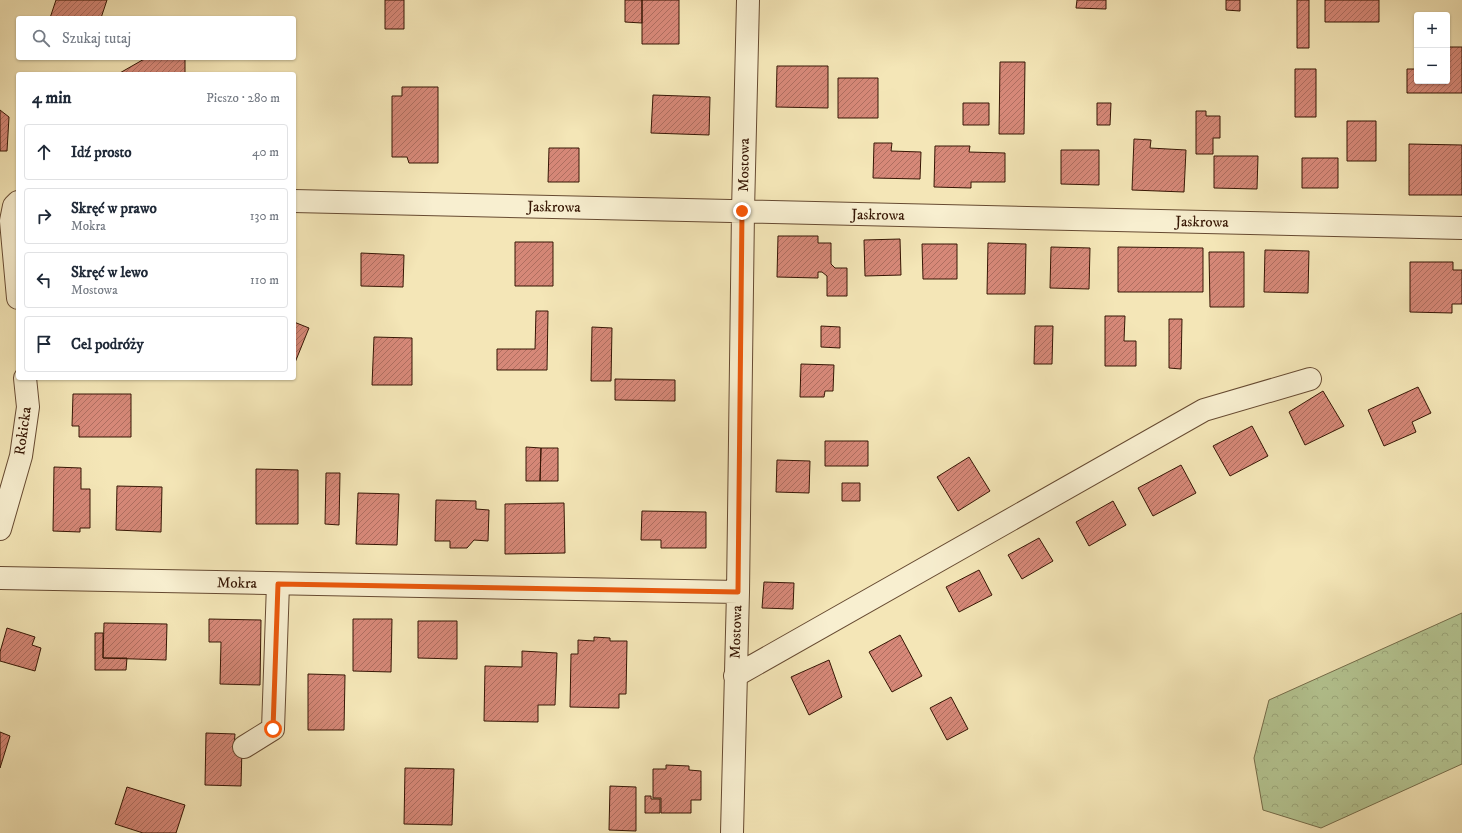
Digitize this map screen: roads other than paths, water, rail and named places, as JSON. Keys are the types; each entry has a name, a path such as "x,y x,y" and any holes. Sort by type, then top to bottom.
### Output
{"street":[{"name":"Mostowa","path":"732,833 738,592 742,211 748,0"},
{"name":"Jaskrowa","path":"296,201 1462,228"},
{"path":"16,204 11,221 16,276"},
{"path":"735,676 1204,410 1310,379"},
{"name":"Rokicka","path":"0,529 21,456 28,407 25,380"},
{"name":"Mokra","path":"0,578 738,592"},
{"path":"244,747 273,729 278,584"}]}
